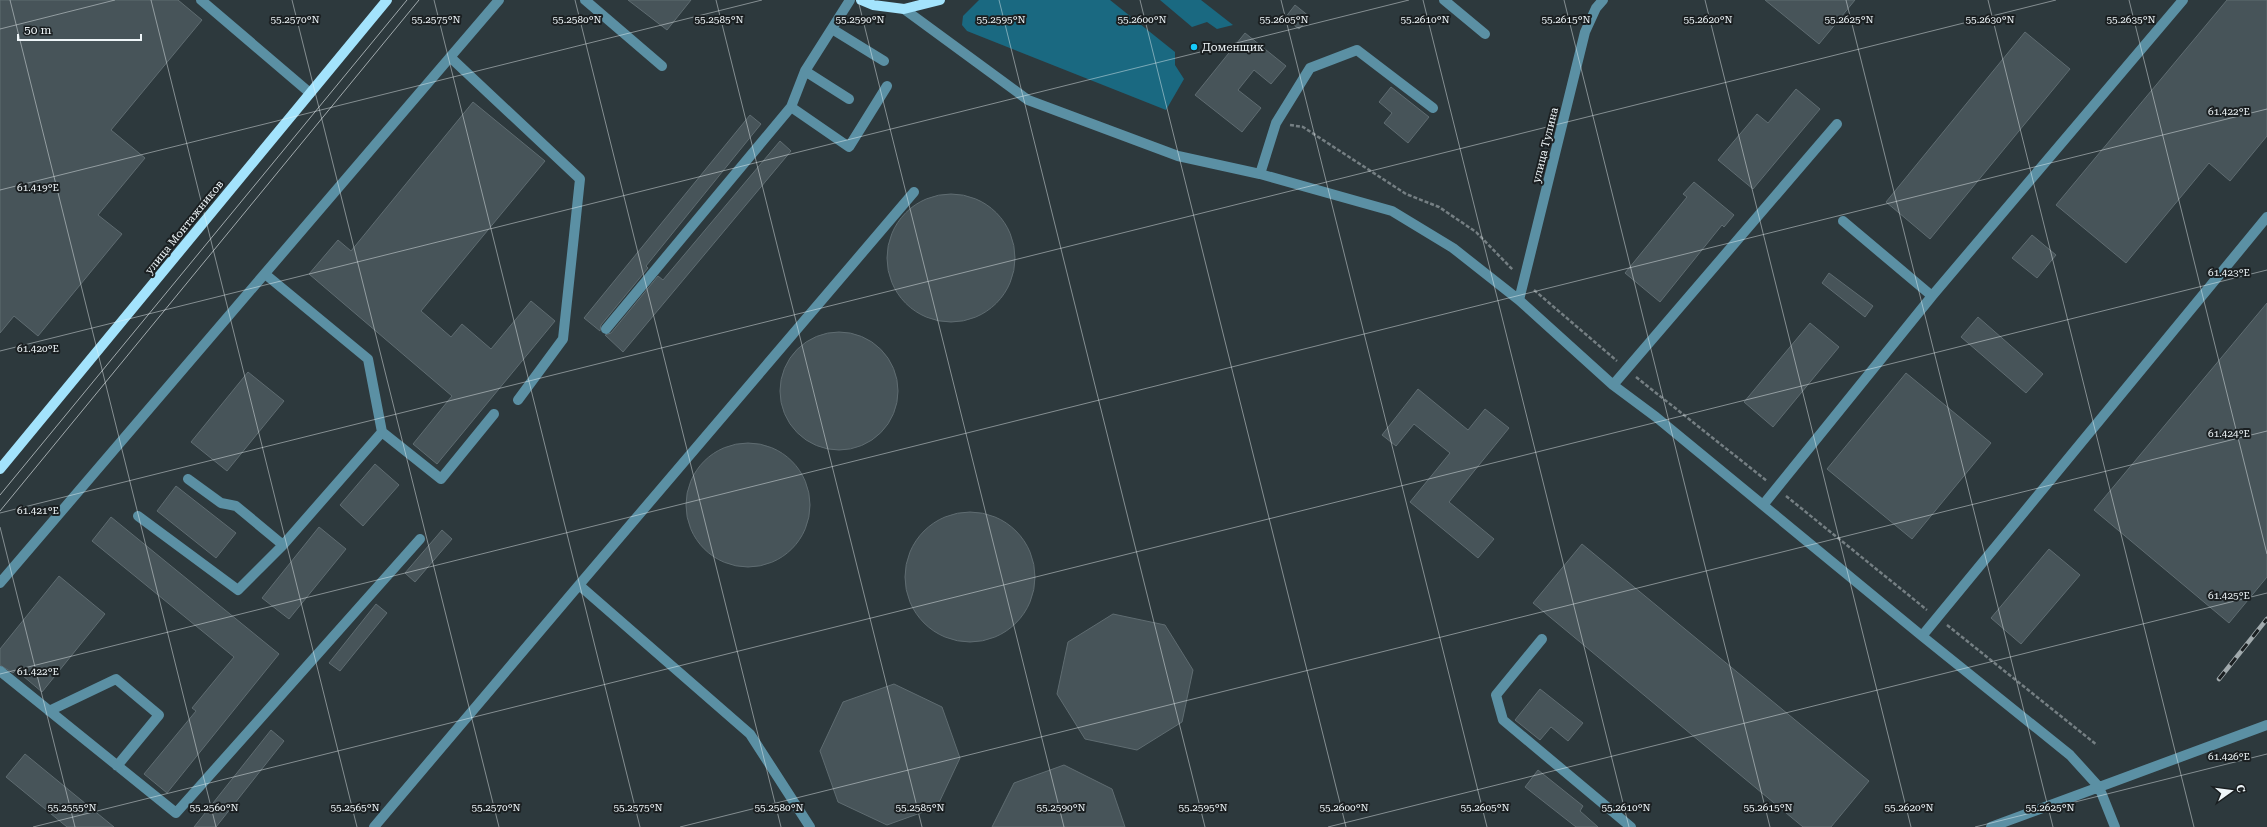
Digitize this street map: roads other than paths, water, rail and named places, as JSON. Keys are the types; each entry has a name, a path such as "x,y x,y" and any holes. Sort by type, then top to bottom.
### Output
{"main road":[{"name":"улица Монтажников","path":"0,469 387,0"},
{"path":"861,0 904,10 940,0"}],"street":[{"path":"201,0 310,93"},
{"path":"0,583 499,0"},
{"path":"585,0 662,66"},
{"path":"606,329 791,107 805,72 850,0"},
{"path":"1444,0 1486,34"},
{"name":"улица Тулина","path":"1519,300 1585,32 1596,8 1603,0"},
{"path":"1763,505 1932,296 2183,0"},
{"path":"904,10 1028,100 1178,156 1260,174 1392,211 1453,248 1519,300 1613,385 1656,417 1922,636 2070,755 2099,787 2115,827"},
{"path":"832,29 884,61"},
{"path":"1260,174 1276,123 1310,68 1357,50 1433,108"},
{"path":"450,57 580,179 564,339 518,400"},
{"path":"805,72 849,99"},
{"path":"791,107 849,147 887,86"},
{"path":"1613,385 1837,124"},
{"path":"374,827 914,192"},
{"path":"1922,636 2267,217"},
{"path":"1843,221 1932,296"},
{"path":"265,274 368,359 382,432 441,479 494,414"},
{"path":"138,516 238,590 282,545 382,432"},
{"path":"188,479 221,503 236,506 282,545"},
{"path":"0,671 176,813 420,539"},
{"path":"579,585 750,734 810,827"},
{"path":"1542,640 1496,695 1503,720 1631,827"},
{"path":"49,711 116,679 159,715 117,766"},
{"path":"1991,827 2267,725"}],"tram line":[{"path":"0,495 407,0"},
{"path":"0,511 419,0"}],"railway":[{"path":"2219,679 2267,619"}],"place":[{"name":"Доменщик","path":"1194,47"}]}
